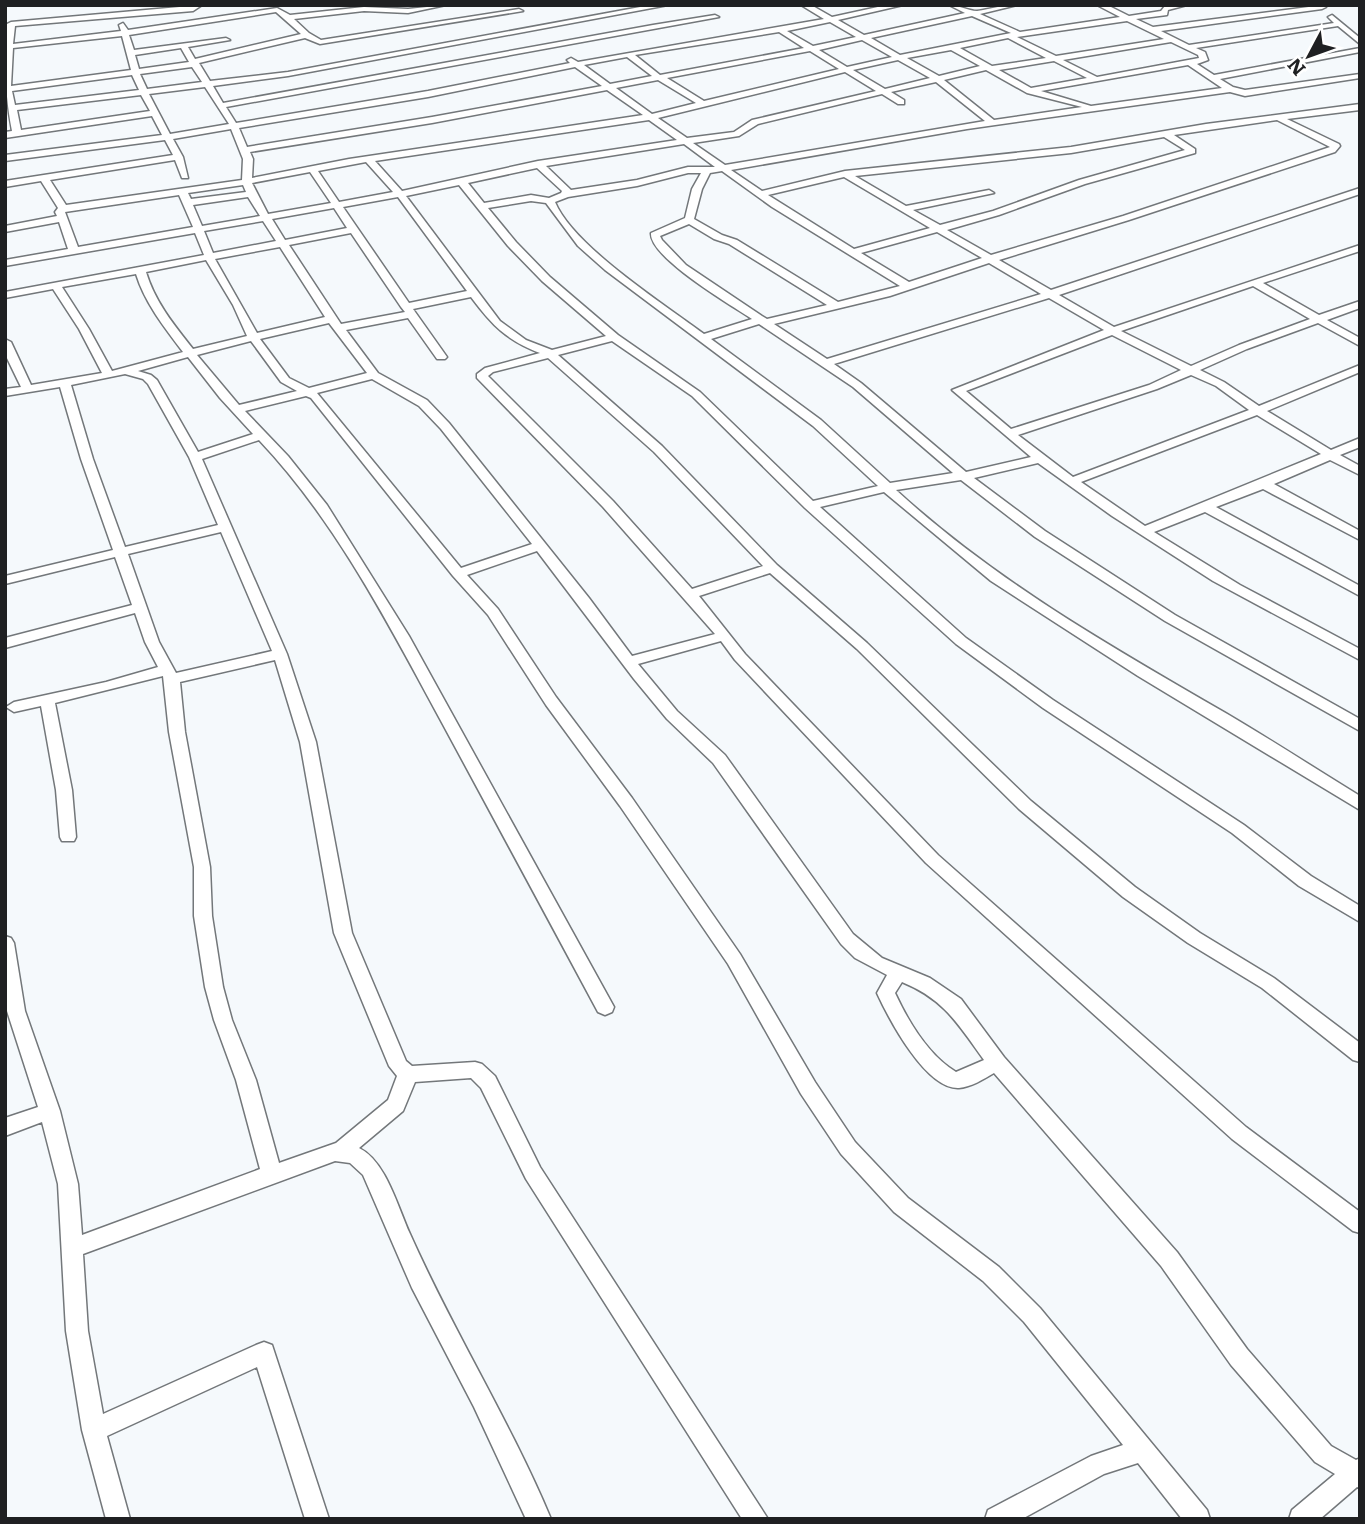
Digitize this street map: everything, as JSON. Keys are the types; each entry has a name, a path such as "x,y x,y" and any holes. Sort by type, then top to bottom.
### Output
{"street":[{"path":"119,5 135,71 185,176"},
{"path":"17,133 13,108 6,89 8,24 197,9 198,5"},
{"path":"288,17 356,9 408,10 442,5"},
{"path":"505,5 519,12 541,30 576,64 681,140 775,205 908,286"},
{"path":"604,5 617,14"},
{"path":"805,5 937,79 992,122"},
{"path":"873,5 881,9"},
{"path":"5,158 168,137 452,90 628,54 780,30 899,5"},
{"path":"953,5 1019,34"},
{"path":"245,150 359,133 609,87 866,38 1013,5"},
{"path":"1030,91 1190,63 1205,58 1101,5"},
{"path":"5,229 62,213 183,191 650,117 901,57 1019,34 1130,20 1164,13 1165,8 1183,5"},
{"path":"13,108 288,74 451,42 541,30 668,6"},
{"path":"1151,30 1321,6 1360,42"},
{"path":"7,51 276,10 288,17 303,36 320,42 519,12"},
{"path":"682,14 702,27"},
{"path":"219,106 715,17"},
{"path":"1188,47 1339,24"},
{"path":"780,30 815,48 901,102"},
{"path":"712,33 721,39"},
{"path":"6,89 194,63 303,36"},
{"path":"1009,36 1097,80"},
{"path":"129,53 226,40"},
{"path":"5,263 400,194 538,164 681,140 736,134 755,122 937,79 989,68 1170,40"},
{"path":"183,46 234,126 249,165 247,182 251,194 335,324 374,375 407,392 433,411 672,715 719,759 847,939 861,953 942,993 954,1004 996,1063 1169,1259 1240,1357 1323,1454 1358,1473 1301,1519"},
{"path":"952,47 1030,91 1101,108"},
{"path":"1213,78 1360,50"},
{"path":"628,54 657,76 703,104"},
{"path":"1190,63 1230,89"},
{"path":"482,206 531,198 550,201 566,194 637,183 688,170 707,171 992,122 1230,89 1251,93 1360,76"},
{"path":"294,93 304,114"},
{"path":"761,194 845,174 862,177 1071,150 1355,108 1360,114"},
{"path":"5,135 156,113"},
{"path":"702,338 765,321 839,307 1191,198 1332,150 1336,146 1280,119"},
{"path":"855,253 1192,151 1166,134"},
{"path":"5,184 178,157"},
{"path":"369,160 400,194 496,323 510,334 548,353 690,480 772,568 862,646 1025,805 1129,892 1194,938 1268,983 1360,1054"},
{"path":"538,164 563,187 566,194"},
{"path":"312,169 441,357"},
{"path":"689,219 696,189 707,171"},
{"path":"862,177 903,209 1114,331 1187,370 1220,384 1259,411 1360,471"},
{"path":"44,178 62,213 74,251"},
{"path":"462,182 530,265 581,312 696,394 810,505 961,640 1048,704 1238,829 1305,881 1360,915"},
{"path":"183,191 210,258 238,305 253,337 285,380 315,396 458,573 493,612 551,701 626,802 734,959 808,1088 848,1148 901,1205 990,1275 1032,1315 1198,1519"},
{"path":"827,363 1051,294 1360,191"},
{"path":"903,209 989,193"},
{"path":"186,203 251,194"},
{"path":"550,201 582,244 609,268 817,422 937,533 1023,596 1143,673 1360,804"},
{"path":"689,219 718,237 733,242 780,274 839,307"},
{"path":"689,219 655,235 657,242 700,280 857,385 964,477 1106,579 1360,726"},
{"path":"5,295 352,230"},
{"path":"1360,248 1157,314 958,390 1039,459 1144,531 1220,579 1360,655"},
{"path":"140,270 153,305 322,508 402,636 605,1007"},
{"path":"1255,283 1360,343"},
{"path":"55,285 84,329 109,375"},
{"path":"5,393 27,387 109,375 253,337 408,310 473,293"},
{"path":"1009,434 1153,387 1187,370 1360,304"},
{"path":"614,337 489,370 481,376 540,432 690,594 723,636 932,859 1239,1133 1360,1224"},
{"path":"5,342 27,387"},
{"path":"1073,481 1126,464 1360,368"},
{"path":"127,371 148,377 153,382 195,457 280,654 308,741 344,933 399,1066 408,1074 475,1070 488,1082 533,1173 756,1519"},
{"path":"238,409 374,375"},
{"path":"64,383 87,460 158,657 169,674 202,867 203,916 214,987 223,1020 246,1080 272,1175"},
{"path":"195,457 262,435"},
{"path":"1144,531 1264,484 1360,442"},
{"path":"810,505 886,488 964,477 1039,459"},
{"path":"1264,484 1360,536"},
{"path":"1206,507 1360,592"},
{"path":"6,575 121,552 224,527"},
{"path":"458,573 540,546"},
{"path":"690,594 772,568"},
{"path":"5,643 140,607"},
{"path":"629,662 723,636"},
{"path":"14,707 280,654"},
{"path":"47,699 64,790 68,837"},
{"path":"5,943 16,1011 50,1111 68,1184 77,1331 93,1430 118,1519"},
{"path":"898,972 886,993 891,1007 936,1070 947,1079 961,1080 996,1063"},
{"path":"341,1151 396,1105 408,1074"},
{"path":"5,1127 50,1111"},
{"path":"72,1248 329,1153 341,1151 361,1157 371,1169 420,1281 482,1399 540,1519"},
{"path":"93,1430 264,1353 317,1519"},
{"path":"1001,1518 1098,1464 1142,1450"}]}
